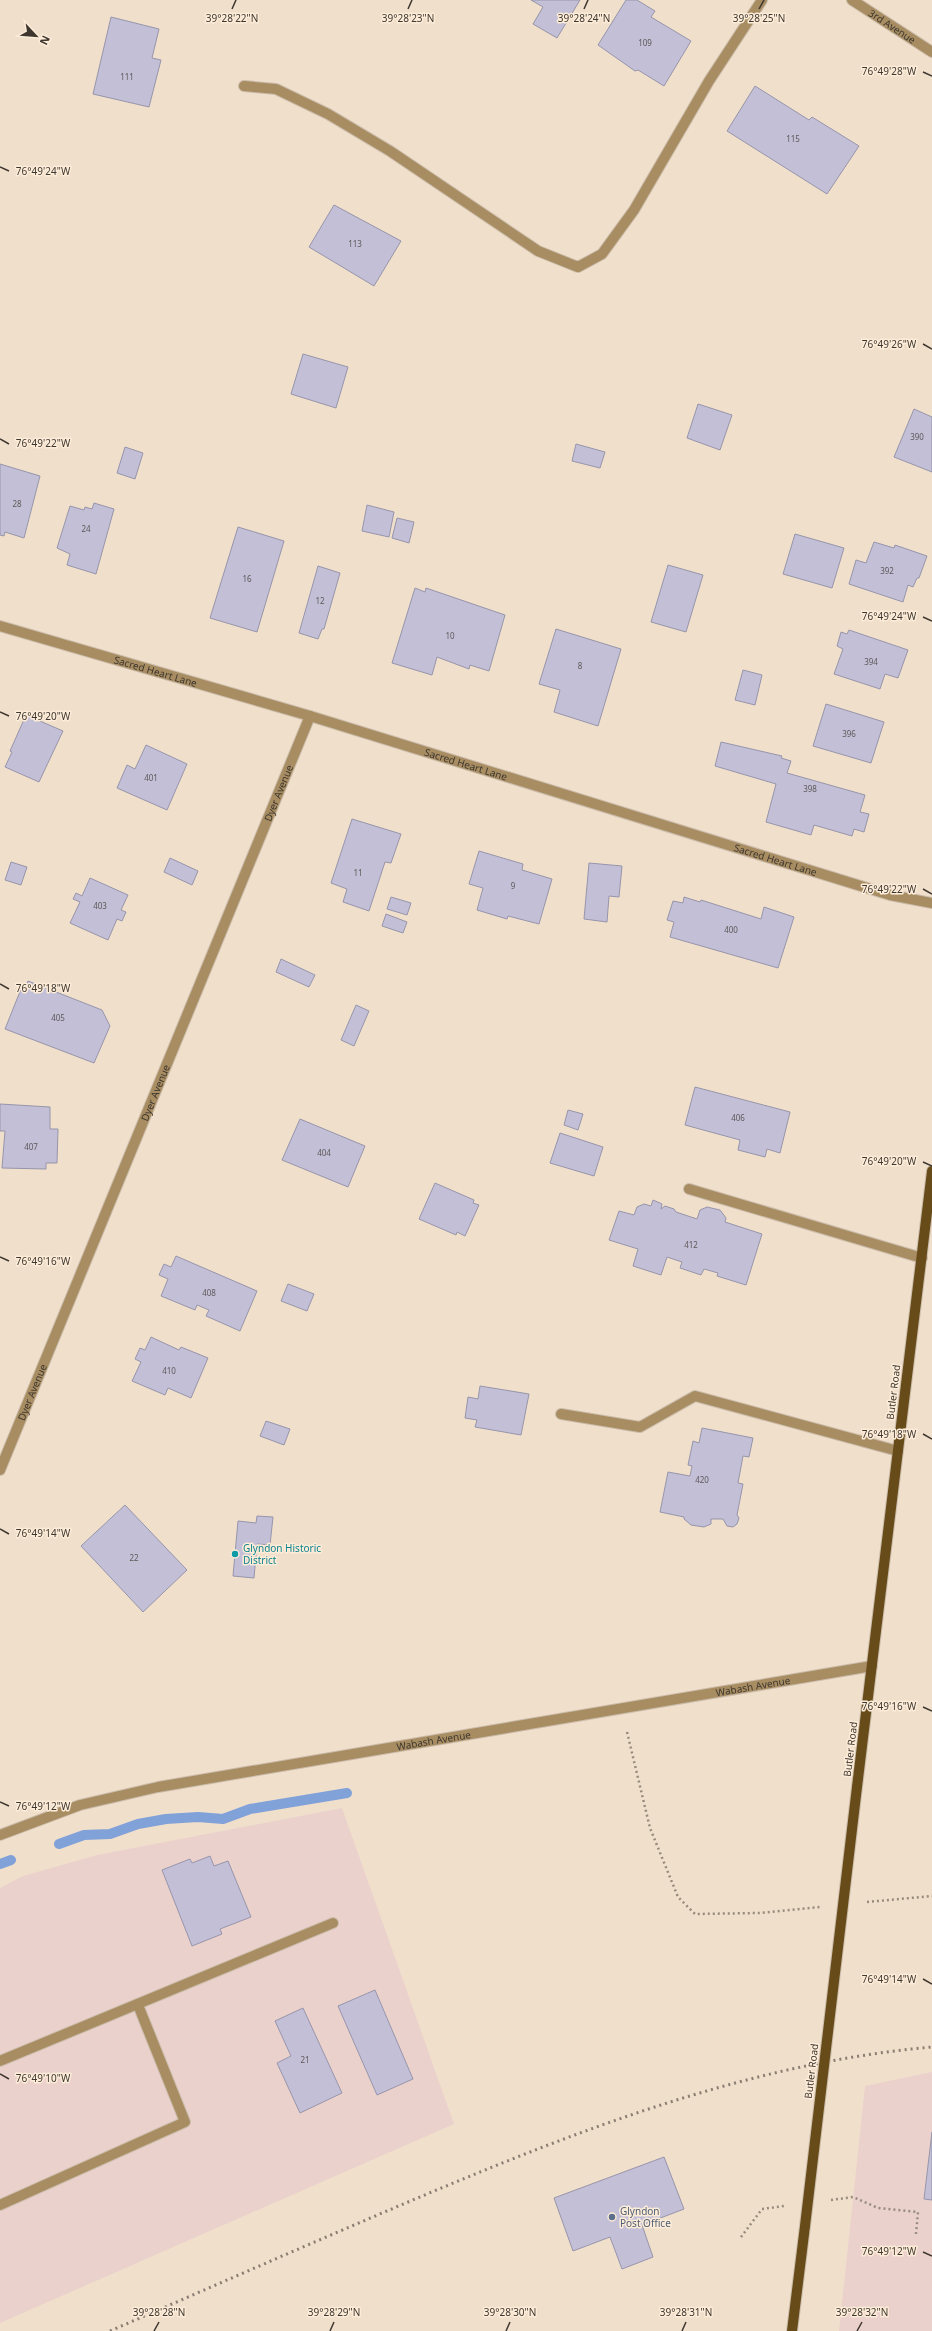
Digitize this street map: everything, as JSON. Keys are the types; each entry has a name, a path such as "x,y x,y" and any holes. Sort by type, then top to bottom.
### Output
{"main road":[{"name":"Butler Road","path":"792,2331 932,1171"}],"street":[{"path":"244,86 276,89 328,114 390,151 538,251 578,267 602,254 634,210 709,81 762,0"},
{"name":"3rd Avenue","path":"852,0 932,52"},
{"name":"Sacred Heart Lane","path":"0,626 310,716 890,895 932,903"},
{"name":"Dyer Avenue","path":"0,1470 310,716"},
{"path":"689,1189 922,1258"},
{"path":"560,1414 640,1428 695,1396 898,1451"},
{"name":"Wabash Avenue","path":"0,1835 80,1805 158,1787 872,1666"},
{"path":"0,2061 333,1923"},
{"path":"0,2205 185,2122 138,2005"}],"path":[{"path":"633,1758 650,1828 666,1870 678,1897 695,1914 759,1913 822,1906"},
{"path":"861,1902 932,1896"},
{"path":"823,2201 853,2197 878,2208 918,2212 916,2234"},
{"path":"741,2238 762,2209 785,2206"}],"shaded area":[{"path":"342,1808 454,2124 0,2323 0,1888 23,1876 97,1855"},
{"path":"932,2072 932,2331 839,2331 865,2086"}],"building":[{"path":"531,0 580,0 557,38 533,24 543,7"},
{"path":"626,0 637,0 655,11 651,17 691,41 664,86 638,70 635,71 598,45"},
{"path":"111,17 159,29 152,58 161,60 149,107 93,94"},
{"path":"755,86 809,120 812,117 859,146 827,194 727,131"},
{"path":"334,205 401,241 374,286 309,247"},
{"path":"303,354 348,367 336,408 291,394"},
{"path":"698,404 732,415 720,450 687,438"},
{"path":"914,409 932,417 932,472 894,457"},
{"path":"576,444 605,452 600,468 572,461"},
{"path":"125,447 143,453 135,479 117,473"},
{"path":"0,464 40,476 24,538 5,532 4,536 0,535"},
{"path":"94,503 114,509 96,574 67,565 70,554 57,548 70,506 84,510 85,507 92,509"},
{"path":"367,505 394,512 389,537 362,531"},
{"path":"397,518 414,522 409,543 392,538"},
{"path":"238,527 284,541 257,632 210,618"},
{"path":"795,534 844,548 832,588 783,574"},
{"path":"874,542 894,548 895,545 927,556 919,578 917,578 913,587 908,585 903,602 849,584 856,560 866,563"},
{"path":"668,565 703,575 686,632 651,622"},
{"path":"318,566 340,573 324,629 322,629 318,639 299,633"},
{"path":"415,588 425,592 426,588 505,615 489,671 470,665 469,669 437,657 432,675 392,663"},
{"path":"556,629 621,649 598,726 554,712 560,690 539,684"},
{"path":"849,630 908,650 898,678 885,674 880,689 834,674 843,649 837,646 841,632 847,634"},
{"path":"743,670 762,675 755,705 735,700"},
{"path":"826,704 884,722 871,763 813,746"},
{"path":"26,715 63,731 39,782 5,767 12,752 10,751"},
{"path":"721,742 782,756 781,758 791,761 787,773 865,795 860,812 869,814 864,832 854,829 852,836 814,825 811,835 766,822 776,784 715,766"},
{"path":"146,745 187,764 167,810 117,788 127,765 135,769"},
{"path":"352,819 401,834 391,863 385,862 369,911 343,902 347,889 331,883"},
{"path":"479,851 523,864 522,870 552,879 539,924 508,916 507,919 477,910 483,888 469,884"},
{"path":"170,858 198,871 192,885 164,872"},
{"path":"11,862 27,867 21,885 5,880"},
{"path":"589,863 622,866 619,897 609,896 607,922 584,919"},
{"path":"90,878 128,895 121,910 126,912 122,921 117,919 108,940 70,923 80,902 73,899 76,893 82,896"},
{"path":"391,897 411,903 407,915 387,909"},
{"path":"684,897 700,902 701,900 761,919 764,907 794,917 778,968 670,937 674,922 667,920 673,901 683,903"},
{"path":"386,914 407,922 403,933 382,926"},
{"path":"281,959 315,975 309,987 276,972"},
{"path":"28,981 102,1010 110,1026 94,1063 5,1029 21,989 24,991"},
{"path":"356,1005 369,1011 354,1046 341,1040"},
{"path":"695,1087 790,1112 780,1153 767,1149 765,1157 738,1150 740,1140 685,1125"},
{"path":"0,1104 50,1107 50,1129 58,1129 57,1163 46,1163 46,1169 2,1168 5,1131 0,1131"},
{"path":"568,1110 583,1114 578,1130 564,1125"},
{"path":"300,1119 365,1146 348,1187 282,1160"},
{"path":"560,1133 603,1147 594,1176 550,1163"},
{"path":"435,1183 474,1200 473,1203 479,1205 465,1236 457,1232 456,1235 419,1219"},
{"path":"653,1200 662,1204 661,1209 665,1206 674,1209 676,1212 697,1219 700,1210 707,1207 720,1210 726,1218 725,1222 762,1234 746,1285 717,1276 718,1273 704,1269 701,1275 680,1268 682,1262 667,1257 661,1275 633,1266 638,1249 609,1240 619,1211 634,1215 637,1207 644,1204 651,1206"},
{"path":"176,1256 257,1291 240,1331 206,1316 209,1310 197,1305 195,1310 161,1296 168,1279 159,1275 164,1264 171,1267"},
{"path":"288,1284 314,1294 307,1311 281,1301"},
{"path":"151,1337 179,1350 181,1347 208,1358 191,1398 168,1388 165,1395 132,1381 141,1362 135,1359 140,1348 145,1350"},
{"path":"480,1386 529,1394 521,1435 475,1427 477,1420 465,1418 468,1397 478,1399"},
{"path":"266,1421 290,1429 284,1445 260,1436"},
{"path":"702,1428 753,1438 749,1457 743,1456 738,1483 743,1484 737,1515 739,1518 737,1524 733,1527 727,1526 723,1519 711,1519 711,1524 704,1527 691,1525 684,1519 684,1517 660,1512 668,1472 690,1476 692,1466 688,1465 693,1441 699,1443"},
{"path":"125,1505 187,1570 143,1612 81,1546"},
{"path":"257,1516 273,1517 270,1545 257,1544 254,1578 233,1576 238,1521 256,1523"},
{"path":"210,1856 214,1866 228,1861 251,1917 220,1929 222,1934 192,1946 162,1870 190,1859 192,1863"},
{"path":"375,1990 413,2079 377,2095 338,2006"},
{"path":"303,2008 342,2093 300,2113 277,2063 291,2056 275,2021"},
{"path":"932,2132 932,2200 924,2199"},
{"name":"Glyndon Post Office","path":"664,2157 684,2209 642,2225 653,2257 622,2269 610,2237 573,2251 554,2198"}],"waterway":[{"path":"59,1844 84,1835 110,1834 138,1824 166,1819 198,1817 223,1819 250,1809 347,1793"},
{"path":"0,1864 11,1860"}],"railway":[{"path":"110,2331 408,2202 535,2150 599,2126 730,2084 797,2068 864,2055 932,2047"}],"place":[{"name":"Glyndon Historic District","path":"235,1554"},
{"name":"Glyndon Post Office","path":"612,2217"}]}
